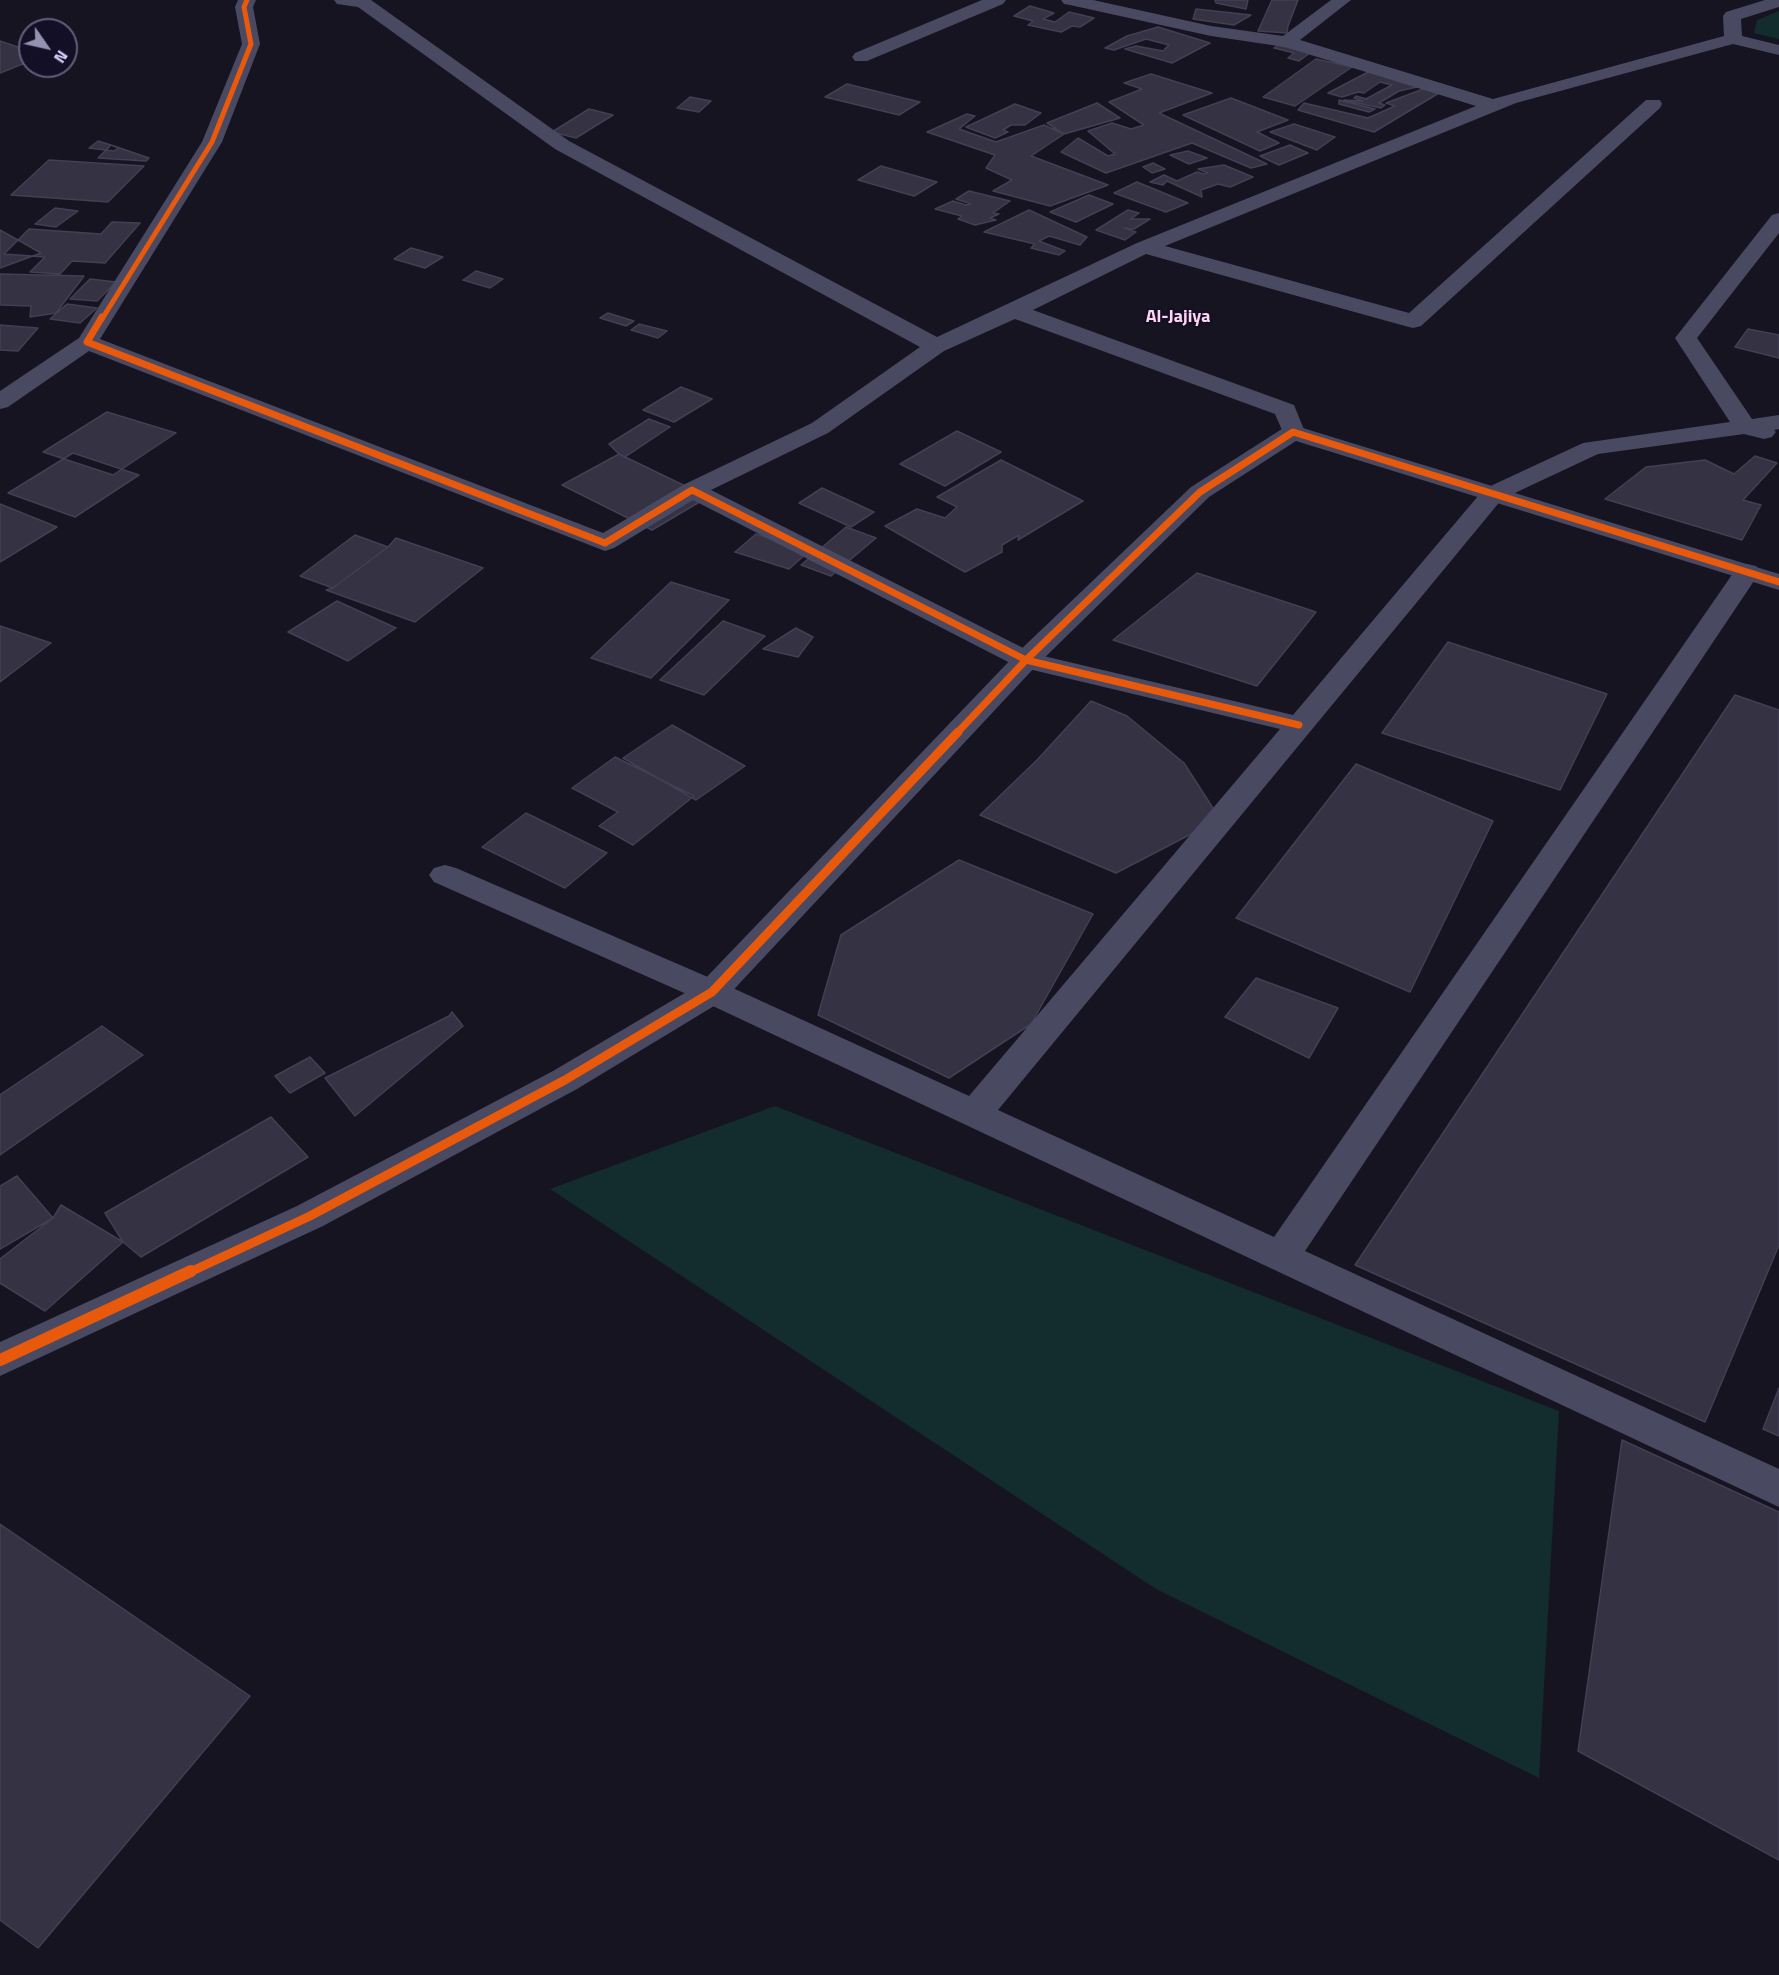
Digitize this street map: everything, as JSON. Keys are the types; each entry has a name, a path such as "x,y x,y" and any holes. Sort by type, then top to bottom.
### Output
{"street":[{"path":"0,402 87,342 212,142 251,44 244,7 247,0"},
{"path":"343,0 363,2 562,145 936,346"},
{"path":"861,57 997,0"},
{"path":"1070,0 1211,31 1287,42 1493,105"},
{"path":"1287,42 1342,0"},
{"path":"1732,39 1732,15 1779,1"},
{"path":"87,342 605,543 693,490 820,428 936,346 1014,311 1144,246 1493,105 1732,39 1779,50"},
{"path":"1144,246 1413,321 1653,104"},
{"path":"1779,219 1686,338 1746,427 1779,436"},
{"path":"1014,311 1286,410 1293,432"},
{"path":"974,1114 1493,494 1592,448 1779,422"},
{"path":"1293,432 1779,582"},
{"path":"0,1360 310,1216 565,1080 712,992 1026,660 1200,492 1293,432"},
{"path":"693,490 1026,660 1299,725"},
{"path":"1281,1257 1746,572"},
{"path":"445,875 712,992 1779,1489"}],"green space":[{"path":"1779,11 1779,39 1754,33 1757,20"},
{"path":"775,1106 1559,1411 1539,1778 1156,1589 550,1189"}],"building":[{"path":"1215,0 1248,0 1246,9 1216,3"},
{"path":"1272,0 1298,0 1287,33 1258,31"},
{"path":"1030,6 1054,13 1043,19 1055,22 1069,12 1094,18 1080,27 1072,26 1061,32 1028,25 1033,21 1014,16"},
{"path":"1196,9 1251,15 1234,25 1193,19"},
{"path":"1158,27 1210,43 1172,63 1125,49 1136,46 1163,51 1169,45 1146,39 1114,50 1105,48 1127,36"},
{"path":"0,41 18,47 18,66 0,73"},
{"path":"1278,45 1310,53 1299,61 1288,58 1294,53 1274,48"},
{"path":"1316,59 1352,67 1295,106 1263,97"},
{"path":"1372,70 1421,86 1399,91 1379,103 1385,105 1381,108 1344,100 1363,101 1354,98 1356,96 1366,99 1392,85 1380,82 1364,93 1358,92 1342,97 1328,93"},
{"path":"1151,74 1212,93 1159,113 1267,164 1251,168 1192,143 1106,173 1061,152 1078,138 1108,156 1115,154 1088,131 1112,123 1131,129 1144,125 1109,102 1142,89 1124,83"},
{"path":"847,84 920,102 899,115 825,97"},
{"path":"1426,88 1439,93 1374,132 1298,110 1304,103 1368,118 1395,106 1386,103"},
{"path":"690,97 711,101 699,112 677,108"},
{"path":"1231,98 1288,120 1257,132 1279,143 1260,151 1183,115"},
{"path":"1339,100 1375,109 1369,112 1339,104"},
{"path":"1097,103 1120,118 1064,134 1047,123"},
{"path":"1015,104 1041,113 1025,125 1011,125 1003,130 1008,132 995,138 966,127"},
{"path":"589,109 613,115 576,138 552,132"},
{"path":"967,114 975,116 959,129 996,142 1044,125 1064,134 1031,156 1108,185 1050,206 993,191 1012,180 986,168 995,155 927,132"},
{"path":"1294,124 1335,137 1317,150 1270,132"},
{"path":"98,141 119,148 114,151 89,148"},
{"path":"111,145 149,158 146,161 98,158"},
{"path":"1290,145 1308,153 1279,165 1260,156"},
{"path":"1188,151 1207,158 1189,164 1170,155"},
{"path":"49,160 144,166 108,202 11,195"},
{"path":"1153,163 1165,169 1152,173 1143,167"},
{"path":"1224,165 1253,177 1230,187 1218,184 1201,190 1202,197 1167,181 1163,185 1150,182 1164,175 1177,181 1197,172 1208,173 1198,169"},
{"path":"881,166 937,182 914,196 858,180"},
{"path":"1137,182 1188,203 1166,212 1114,193"},
{"path":"969,191 1010,201 993,213 999,214 990,218 996,220 975,225 958,219 962,216 935,209 953,201 966,205 971,204 956,199"},
{"path":"1089,195 1113,204 1076,222 1050,212"},
{"path":"55,208 78,211 56,227 35,224"},
{"path":"1029,210 1087,237 1080,245 1049,236 1039,241 1065,251 1059,255 1031,248 1035,244 984,232"},
{"path":"1128,210 1139,213 1131,219 1150,219 1134,229 1124,228 1136,232 1125,240 1096,230"},
{"path":"112,222 140,223 105,263 72,261 60,274 30,272 45,257 4,254 29,229 101,234"},
{"path":"0,230 41,253 0,268"},
{"path":"411,248 443,257 425,268 394,259"},
{"path":"476,271 503,279 490,288 463,280"},
{"path":"0,274 84,276 56,313 30,317 31,306 0,305"},
{"path":"90,279 116,282 97,301 70,299"},
{"path":"67,304 97,308 80,323 50,319"},
{"path":"608,313 634,321 626,326 600,318"},
{"path":"639,324 667,331 658,338 631,330"},
{"path":"0,325 38,328 18,351 0,350"},
{"path":"1748,329 1779,335 1779,358 1735,347"},
{"path":"681,387 712,399 674,422 643,410"},
{"path":"107,412 176,433 113,475 43,452"},
{"path":"649,419 670,427 625,457 609,444"},
{"path":"957,431 1001,452 945,486 900,464"},
{"path":"73,453 139,475 75,517 8,493"},
{"path":"619,454 708,497 652,530 562,485"},
{"path":"1755,456 1777,463 1743,500 1761,505 1742,540 1605,499 1646,467 1705,460 1734,474"},
{"path":"1001,460 1083,501 1018,540 1019,535 1002,545 1002,552 965,572 885,526 917,509 945,518 957,507 937,497"},
{"path":"822,488 874,512 851,527 799,503"},
{"path":"0,504 57,527 0,562"},
{"path":"846,527 876,538 831,576 801,565"},
{"path":"756,534 809,551 789,569 735,552"},
{"path":"355,535 388,547 333,588 300,576"},
{"path":"396,538 483,568 415,622 326,590 333,588 388,547"},
{"path":"1197,573 1316,612 1257,686 1113,640"},
{"path":"671,582 729,600 651,678 591,658"},
{"path":"337,601 396,628 348,661 288,632"},
{"path":"723,621 765,636 704,695 660,680"},
{"path":"0,626 51,643 0,682"},
{"path":"796,628 813,637 798,657 763,649"},
{"path":"1448,642 1607,694 1560,790 1382,733"},
{"path":"1735,695 1779,710 1779,1245 1705,1422 1355,1265"},
{"path":"1091,701 1127,716 1184,763 1220,819 1116,873 980,815 1038,759"},
{"path":"672,725 745,766 696,800 623,758"},
{"path":"615,757 694,796 633,845 599,826 618,812 572,788"},
{"path":"1356,764 1493,821 1410,992 1236,918"},
{"path":"526,813 607,853 565,888 482,847"},
{"path":"959,860 1093,914 1031,1024 949,1078 818,1015 841,935"},
{"path":"1256,978 1338,1008 1309,1058 1225,1017"},
{"path":"452,1012 463,1026 355,1116 325,1078 449,1016"},
{"path":"102,1026 143,1055 0,1155 0,1095"},
{"path":"310,1057 325,1073 290,1093 275,1076"},
{"path":"271,1117 308,1157 141,1257 123,1242 105,1213"},
{"path":"17,1176 53,1218 0,1249 0,1186"},
{"path":"61,1205 123,1242 45,1311 0,1283 0,1259 53,1218"},
{"path":"1779,1388 1779,1436 1763,1429"},
{"path":"1622,1440 1779,1512 1779,1860 1578,1751"},
{"path":"0,1524 250,1696 38,1948 0,1920"}],"cycle path":[{"path":"247,0 244,7 251,44 212,142 87,342 605,543 692,490 1026,660 1299,725"},
{"path":"0,1360 310,1216 565,1080 712,992 1026,660 1200,492 1293,432 1779,582"}],"district":[{"name":"Al-Jajiya","path":"1178,318"}]}
